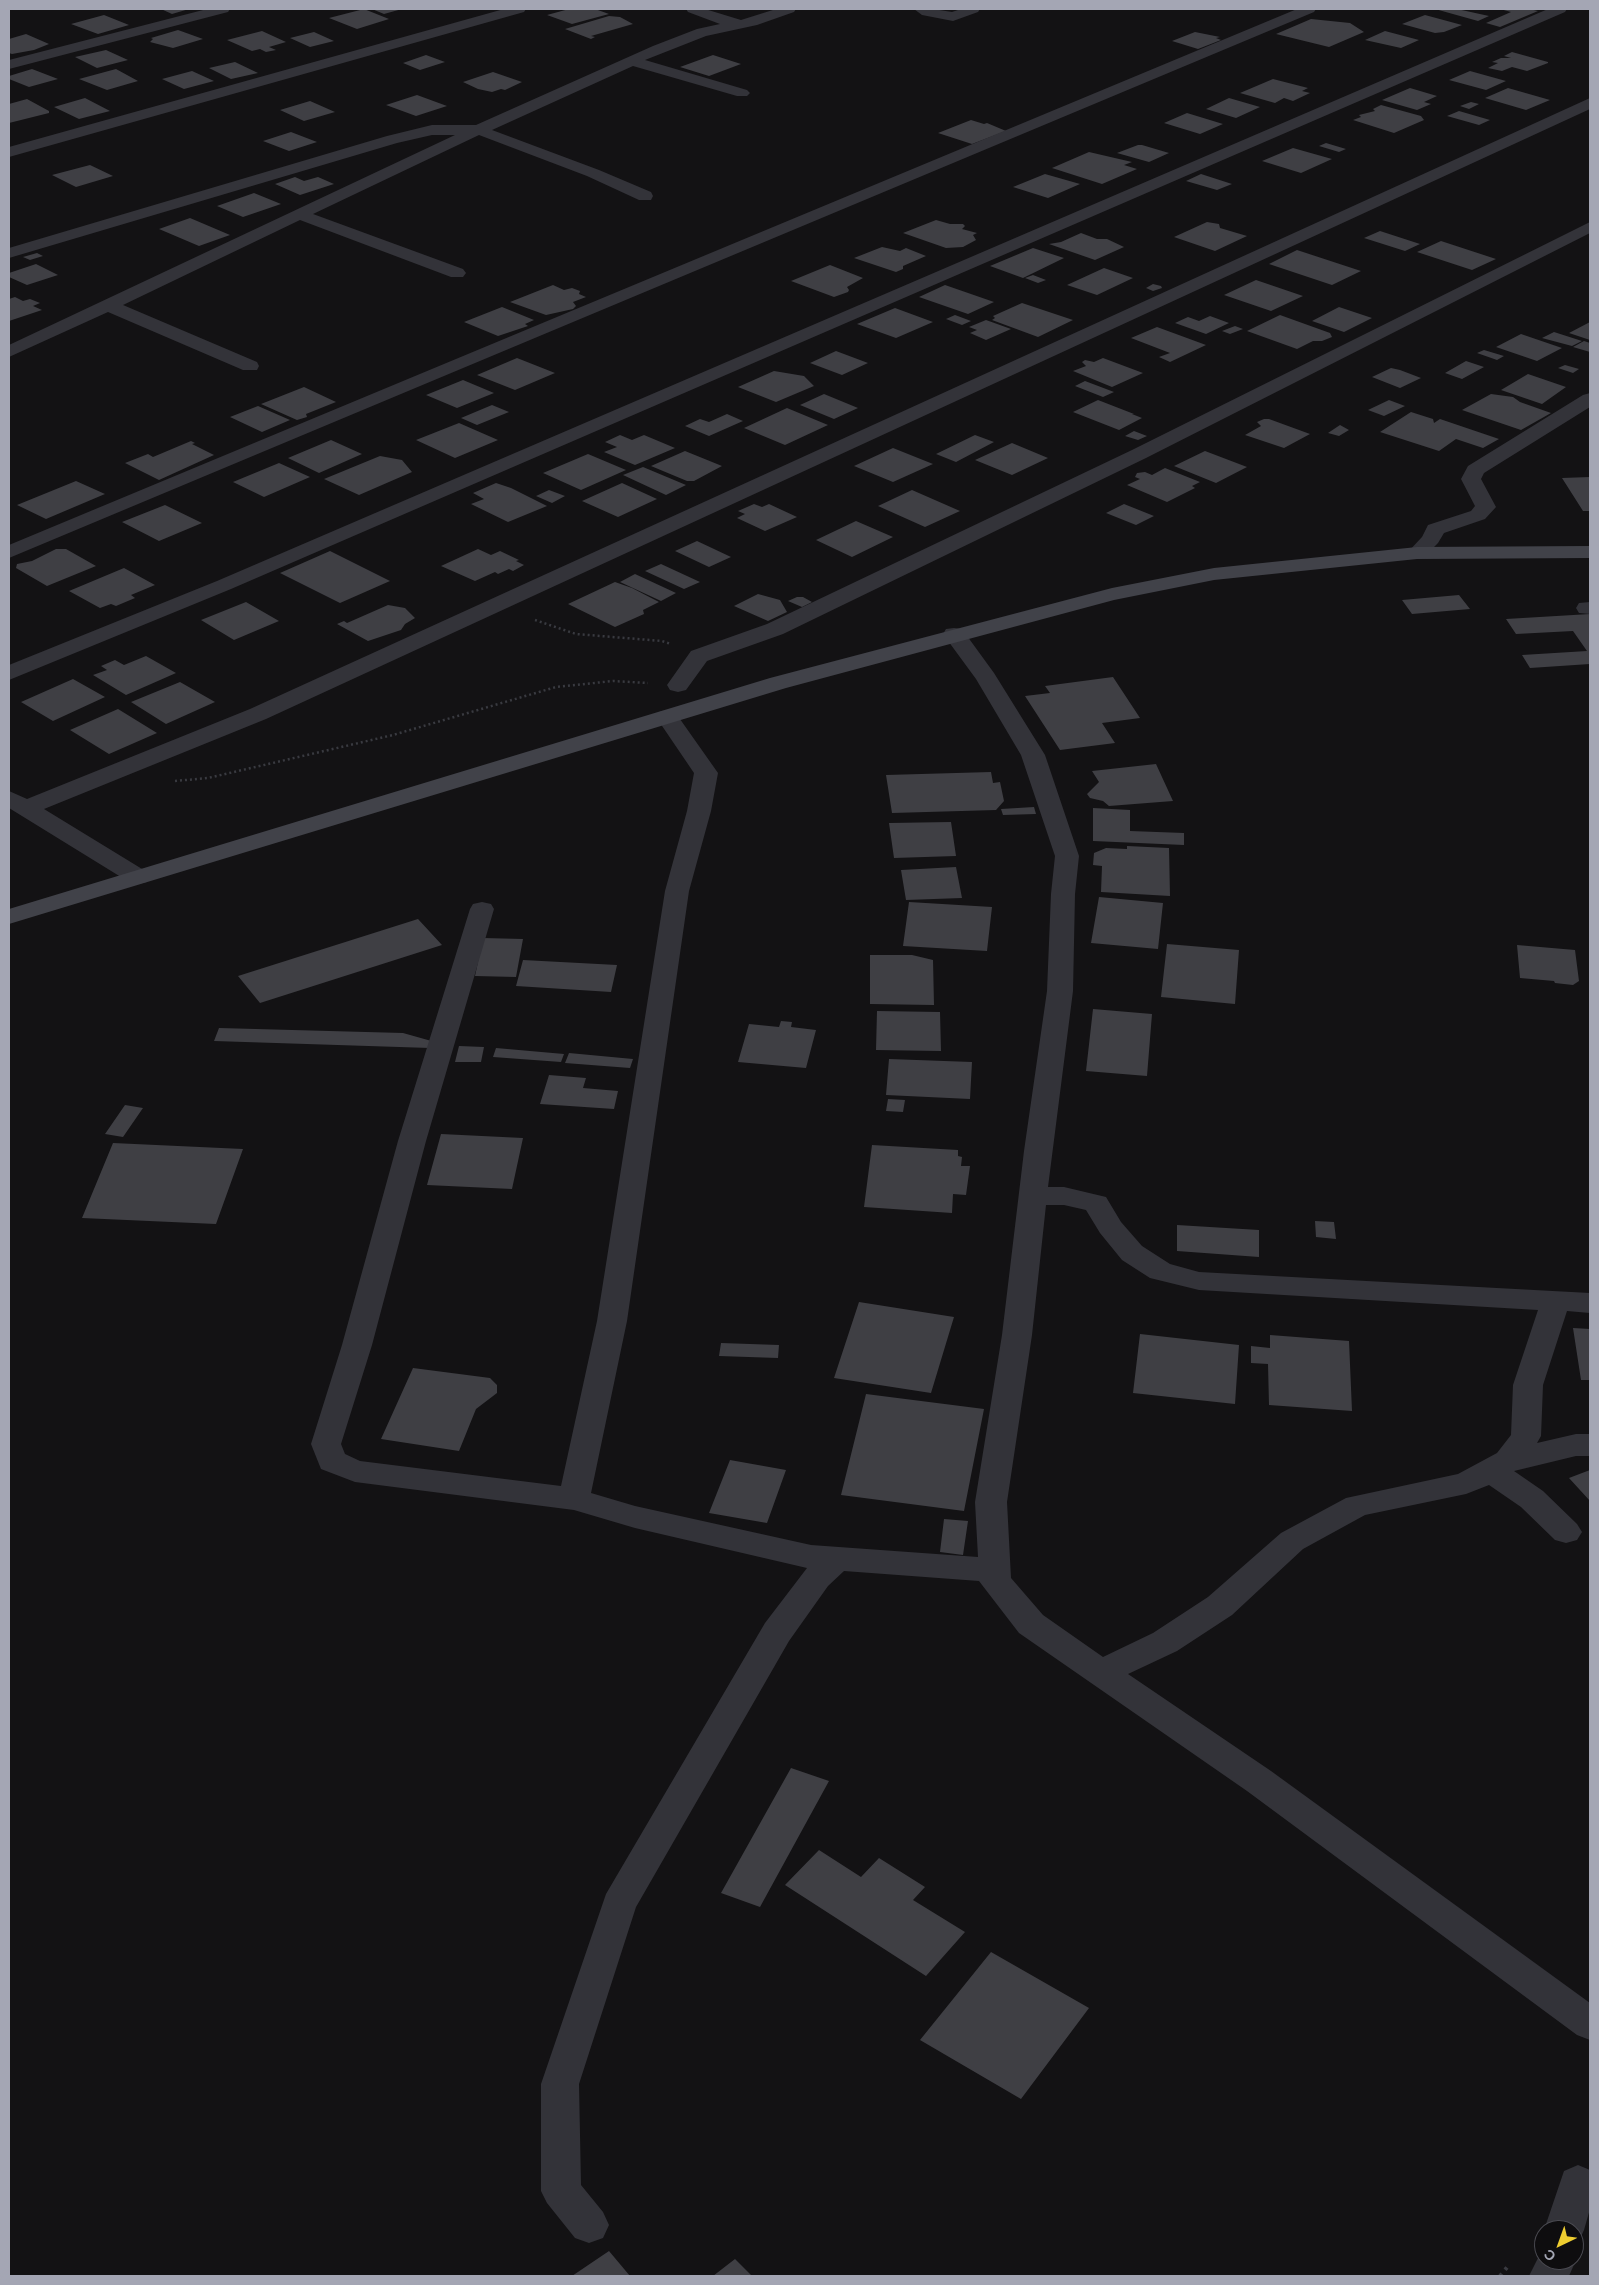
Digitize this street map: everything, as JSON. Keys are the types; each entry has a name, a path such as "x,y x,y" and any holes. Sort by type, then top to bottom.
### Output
{"main road":[{"path":"9,916 667,717 954,634 1112,594 1214,574 1417,552 1590,552"}],"street":[{"path":"9,65 223,9"},
{"path":"9,152 519,9"},
{"path":"693,9 717,19 744,23"},
{"path":"702,32 744,23 789,9"},
{"path":"921,9 953,17 974,9"},
{"path":"9,552 1309,9"},
{"path":"9,673 224,585 1560,9"},
{"path":"9,352 478,130 702,32 714,25 717,19"},
{"path":"632,61 742,93"},
{"path":"18,803 54,795 258,714 1590,103"},
{"path":"9,254 393,139 432,130 478,130 593,173 644,196"},
{"path":"299,214 457,273"},
{"path":"678,685 699,656 775,629 1085,480 1590,227"},
{"path":"108,305 250,366"},
{"path":"1417,552 1431,539 1435,529 1478,515 1486,507 1471,478 1476,470 1488,460 1590,399"},
{"path":"954,634 986,678 1033,755 1067,856 1063,894 1060,991 1017,1335 991,1502 995,1581 1031,1624 1283,1798 1590,2024"},
{"path":"574,1499 612,1321 677,890 699,811 706,773 667,717"},
{"path":"18,803 138,877"},
{"path":"482,909 412,1141 357,1345 326,1444 332,1461 355,1471 574,1499 635,1517 812,1557 995,1570"},
{"path":"1033,1196 1064,1196 1096,1203 1110,1227 1132,1253 1160,1270 1199,1281 1590,1303"},
{"path":"1499,1466 1526,1436 1528,1385 1555,1302"},
{"path":"1101,1672 1165,1642 1220,1606 1292,1541 1357,1506 1466,1483 1499,1466 1576,1445 1590,1445"},
{"path":"1499,1466 1566,1532"},
{"path":"589,2225 561,2191 560,2084 619,1904 713,1745 776,1632 816,1578 836,1560"},
{"path":"1567,2220 1578,2183"}],"path":[{"path":"494,605 576,634 662,641 699,656"},
{"path":"169,782 208,778 393,735 556,687 613,681 678,685"}],"building":[{"path":"161,9 189,9 172,14"},
{"path":"364,9 389,19 357,29 329,18"},
{"path":"372,9 402,9 384,14"},
{"path":"569,9 595,9 609,14 572,24 547,15"},
{"path":"1435,9 1457,9 1489,16 1478,21"},
{"path":"1500,9 1529,9 1538,11 1500,27 1486,23 1511,12"},
{"path":"104,15 129,25 98,34 71,24"},
{"path":"1425,15 1462,25 1444,32 1435,33 1402,24"},
{"path":"609,16 620,17 633,24 591,36 595,37 591,39 565,29"},
{"path":"1311,19 1350,23 1364,32 1329,47 1276,34"},
{"path":"178,30 203,39 173,48 150,42 153,39 151,38"},
{"path":"262,31 286,42 269,47 276,50 266,52 260,49 252,51 227,40"},
{"path":"1385,31 1419,40 1401,48 1365,40"},
{"path":"314,32 334,41 310,47 290,38"},
{"path":"1195,32 1220,37 1216,38 1221,40 1198,49 1172,41"},
{"path":"26,34 49,44 34,50 9,53 9,39"},
{"path":"106,50 128,60 97,68 75,57"},
{"path":"1512,52 1548,63 1527,71 1512,67 1502,71 1488,68 1498,63 1492,62 1501,58 1511,58 1504,56"},
{"path":"426,55 445,62 420,70 403,63"},
{"path":"713,55 741,64 709,76 680,67"},
{"path":"235,62 258,73 231,79 209,68"},
{"path":"32,69 58,79 29,87 9,79 9,76"},
{"path":"116,69 138,81 107,90 79,79"},
{"path":"192,71 214,81 184,89 162,79"},
{"path":"1470,71 1506,81 1486,90 1449,80"},
{"path":"493,72 522,82 505,90 501,89 492,92 478,89 463,82"},
{"path":"1273,79 1308,88 1302,91 1310,93 1293,101 1284,98 1275,103 1240,93"},
{"path":"1410,88 1437,96 1424,102 1431,104 1417,110 1382,100"},
{"path":"1508,88 1550,100 1526,110 1485,98"},
{"path":"417,95 447,106 416,116 386,105"},
{"path":"85,98 110,111 79,119 54,107"},
{"path":"1229,98 1260,107 1236,118 1206,109"},
{"path":"27,99 49,111 49,113 9,123 9,104"},
{"path":"310,101 335,112 304,121 280,110"},
{"path":"1471,102 1479,104 1469,109 1460,106"},
{"path":"1381,105 1421,116 1424,120 1394,133 1353,120 1361,117 1359,115 1375,111 1373,109"},
{"path":"1459,111 1490,120 1479,125 1447,116"},
{"path":"1187,113 1223,124 1200,134 1164,123"},
{"path":"971,120 984,124 987,123 1006,131 972,144 938,133"},
{"path":"291,132 317,142 289,151 263,141"},
{"path":"1326,143 1346,149 1339,152 1319,146"},
{"path":"1138,145 1169,153 1149,162 1117,153"},
{"path":"1293,148 1332,159 1301,173 1262,161"},
{"path":"1089,152 1132,162 1124,165 1137,169 1102,184 1052,168"},
{"path":"90,165 113,176 76,187 52,175"},
{"path":"1045,174 1080,184 1048,198 1013,187"},
{"path":"1201,174 1232,184 1217,190 1186,181"},
{"path":"295,177 304,181 318,177 334,184 300,195 275,184"},
{"path":"254,193 281,204 243,217 217,206"},
{"path":"190,218 230,235 199,246 159,229"},
{"path":"936,220 950,224 963,224 965,226 962,229 977,233 973,235 976,240 963,247 946,248 903,233"},
{"path":"1207,222 1219,224 1220,228 1247,236 1215,251 1174,237"},
{"path":"1380,231 1420,244 1405,251 1364,238"},
{"path":"1081,233 1097,239 1107,239 1124,247 1095,260 1049,244 1061,242"},
{"path":"1441,241 1496,259 1472,270 1417,252"},
{"path":"882,247 900,251 906,248 926,256 903,266 903,269 896,272 854,258"},
{"path":"1033,248 1064,258 1023,278 990,266"},
{"path":"1297,250 1361,271 1332,285 1269,264"},
{"path":"37,253 43,256 30,260 23,257"},
{"path":"36,264 58,275 27,285 9,277 9,273"},
{"path":"830,265 863,278 847,287 848,292 834,297 791,281"},
{"path":"1104,268 1133,278 1097,295 1067,285"},
{"path":"1033,275 1046,280 1038,283 1025,278"},
{"path":"1256,280 1303,296 1271,311 1224,295"},
{"path":"1153,284 1162,288 1153,291 1146,288"},
{"path":"553,285 564,290 572,288 580,291 579,294 586,297 573,302 576,306 573,309 546,315 510,302"},
{"path":"945,285 994,302 968,314 919,297"},
{"path":"15,297 23,301 30,299 40,303 33,306 42,310 9,321 9,299"},
{"path":"1022,303 1073,320 1038,337 992,320 995,318 993,316"},
{"path":"502,307 534,320 525,324 528,326 498,336 464,322"},
{"path":"1339,307 1372,318 1344,332 1312,321"},
{"path":"895,308 933,322 896,338 857,324"},
{"path":"955,315 971,321 962,325 946,319"},
{"path":"1280,315 1330,333 1332,337 1322,341 1313,341 1297,349 1247,331"},
{"path":"1210,316 1229,323 1206,334 1175,323 1188,317 1199,321"},
{"path":"986,320 1011,329 986,340 970,333 977,330 969,327"},
{"path":"1590,322 1590,340 1569,333"},
{"path":"1235,326 1243,329 1230,334 1222,331"},
{"path":"1157,327 1206,345 1170,362 1159,357 1170,353 1131,338"},
{"path":"1554,332 1582,341 1572,346 1542,338"},
{"path":"1521,334 1562,348 1537,361 1496,347"},
{"path":"1584,341 1590,343 1590,352 1573,347"},
{"path":"1484,350 1504,356 1497,360 1477,353"},
{"path":"836,351 868,363 842,375 810,363"},
{"path":"517,358 555,373 515,390 477,375"},
{"path":"1103,358 1143,373 1112,387 1073,371 1086,366 1082,362 1085,360 1094,362"},
{"path":"1466,361 1484,367 1462,379 1445,373"},
{"path":"1565,365 1579,369 1573,373 1558,368"},
{"path":"1391,368 1421,378 1400,388 1372,377"},
{"path":"774,371 804,376 814,386 776,402 738,387"},
{"path":"1528,374 1566,387 1542,404 1501,390"},
{"path":"463,380 494,393 457,408 426,395"},
{"path":"1085,381 1114,392 1103,397 1075,386"},
{"path":"304,387 336,402 306,414 307,417 297,420 261,404"},
{"path":"824,394 858,408 834,419 800,405"},
{"path":"1491,394 1513,397 1520,402 1551,413 1521,430 1462,410"},
{"path":"1098,400 1142,418 1119,430 1073,412"},
{"path":"1389,400 1405,406 1384,416 1368,410"},
{"path":"492,405 509,412 477,425 461,418"},
{"path":"258,406 290,420 262,432 230,417"},
{"path":"787,408 828,425 785,445 744,428"},
{"path":"1411,412 1433,419 1434,423 1440,419 1499,439 1483,448 1456,439 1439,451 1380,432"},
{"path":"727,414 743,421 709,436 685,426 700,419 709,422"},
{"path":"1269,419 1310,434 1284,448 1245,435 1261,426 1257,422"},
{"path":"459,423 498,440 455,458 416,440"},
{"path":"1340,425 1349,430 1339,436 1328,433"},
{"path":"1134,431 1147,436 1138,440 1125,436"},
{"path":"620,435 632,440 644,435 675,448 635,465 604,452 617,447 605,442"},
{"path":"975,435 994,442 956,462 936,454"},
{"path":"331,440 362,454 319,473 288,458"},
{"path":"191,441 195,443 192,444 214,455 159,480 125,463 148,454 153,457"},
{"path":"1012,443 1048,458 1012,475 975,460"},
{"path":"893,448 933,464 893,482 854,466"},
{"path":"685,451 722,466 694,481 687,481 651,466"},
{"path":"1205,451 1247,467 1216,483 1174,466"},
{"path":"588,454 626,470 581,490 543,473"},
{"path":"380,456 402,460 412,472 359,495 324,479"},
{"path":"279,463 310,477 264,497 233,482"},
{"path":"643,467 686,485 666,495 623,475"},
{"path":"1165,468 1200,482 1192,486 1195,488 1167,502 1127,485 1140,479 1135,477 1137,473 1145,472 1152,475"},
{"path":"1590,477 1590,511 1583,511 1562,478"},
{"path":"76,481 105,494 46,519 17,505"},
{"path":"496,483 511,488 547,506 508,522 471,504 484,499 473,493"},
{"path":"622,483 657,499 618,517 582,501"},
{"path":"549,490 565,496 552,503 536,496"},
{"path":"912,490 960,511 925,527 878,506"},
{"path":"754,504 762,507 769,504 797,517 765,531 737,518 745,514 738,511"},
{"path":"1124,504 1154,516 1136,525 1106,513"},
{"path":"165,505 202,523 159,541 122,522"},
{"path":"856,521 893,537 852,557 816,540"},
{"path":"697,541 731,557 709,567 675,551"},
{"path":"56,549 66,549 96,566 47,586 16,568 17,564 32,561"},
{"path":"478,549 491,555 500,551 519,560 516,561 524,565 513,571 509,569 498,574 495,572 475,581 441,566"},
{"path":"330,551 390,581 340,603 280,573"},
{"path":"661,564 700,582 684,589 645,571"},
{"path":"124,568 155,585 131,595 135,598 116,606 111,604 100,608 69,591"},
{"path":"635,574 676,593 661,601 620,582"},
{"path":"615,582 632,588 659,602 643,610 644,614 615,627 568,604"},
{"path":"758,594 780,600 787,612 768,621 734,606"},
{"path":"1459,595 1470,609 1412,614 1402,600"},
{"path":"797,597 803,597 812,602 802,607 788,601"},
{"path":"246,602 279,621 234,640 201,620"},
{"path":"388,605 405,608 415,618 405,624 401,630 368,641 337,624 344,621 347,623"},
{"path":"1590,614 1590,664 1530,668 1522,655 1587,651 1573,631 1516,634 1506,619"},
{"path":"146,656 176,673 126,695 93,675 107,670 101,666 115,660 124,665"},
{"path":"1113,677 1140,718 1102,723 1115,743 1060,750 1025,696 1050,693 1045,686"},
{"path":"73,679 105,697 53,721 21,702"},
{"path":"180,682 215,702 166,724 131,702"},
{"path":"118,709 157,733 109,754 70,730"},
{"path":"1156,764 1173,801 1109,806 1103,801 1090,798 1087,794 1099,782 1092,771"},
{"path":"991,772 993,783 1000,782 1004,801 996,810 892,813 886,775"},
{"path":"1034,807 1036,814 1003,815 1001,809"},
{"path":"1093,808 1130,810 1130,831 1184,833 1184,845 1093,841"},
{"path":"951,822 956,856 894,858 889,823"},
{"path":"1127,846 1169,848 1170,896 1101,892 1102,866 1093,865 1094,853 1106,848 1127,849"},
{"path":"956,867 962,898 906,900 901,870"},
{"path":"1099,897 1163,903 1158,949 1091,943"},
{"path":"909,902 992,907 987,951 903,946"},
{"path":"418,919 442,945 260,1003 238,976"},
{"path":"483,938 523,939 516,977 475,976"},
{"path":"1167,944 1239,950 1235,1004 1161,997"},
{"path":"1517,945 1575,950 1579,981 1573,985 1520,978"},
{"path":"870,955 912,955 933,960 934,1005 870,1004"},
{"path":"523,960 617,965 611,992 516,986"},
{"path":"1093,1009 1152,1014 1147,1076 1086,1071"},
{"path":"877,1011 940,1012 941,1051 876,1050"},
{"path":"781,1021 792,1022 791,1027 816,1030 806,1068 738,1062 749,1024 779,1027"},
{"path":"219,1028 403,1033 435,1042 430,1048 214,1041"},
{"path":"459,1046 484,1047 481,1062 455,1062"},
{"path":"496,1048 564,1054 561,1062 493,1057"},
{"path":"569,1053 633,1059 630,1068 565,1063"},
{"path":"889,1059 972,1062 970,1099 886,1095"},
{"path":"549,1075 586,1078 583,1088 618,1091 614,1109 540,1104"},
{"path":"888,1099 905,1100 903,1112 886,1111"},
{"path":"125,1105 143,1108 123,1137 105,1134"},
{"path":"441,1134 523,1138 512,1189 427,1185"},
{"path":"113,1143 243,1149 216,1224 82,1218"},
{"path":"872,1145 958,1150 958,1156 962,1157 961,1166 970,1166 966,1195 953,1194 952,1213 864,1207"},
{"path":"1315,1221 1334,1222 1336,1239 1316,1237"},
{"path":"1177,1225 1259,1230 1259,1257 1177,1251"},
{"path":"859,1302 954,1317 931,1393 834,1378"},
{"path":"1573,1328 1590,1329 1590,1380 1581,1380"},
{"path":"1140,1334 1239,1345 1235,1404 1133,1393"},
{"path":"1270,1335 1349,1341 1352,1411 1269,1405 1268,1364 1251,1363 1251,1346 1270,1348"},
{"path":"721,1343 779,1345 778,1358 719,1356"},
{"path":"413,1368 490,1378 497,1385 497,1393 476,1409 459,1451 381,1439"},
{"path":"866,1394 984,1409 964,1511 841,1495"},
{"path":"730,1460 786,1470 767,1523 709,1513"},
{"path":"1590,1470 1590,1501 1569,1478"},
{"path":"944,1519 968,1521 963,1555 940,1552"},
{"path":"791,1768 829,1781 760,1907 721,1893"},
{"path":"819,1850 861,1877 879,1858 925,1887 913,1900 965,1932 926,1976 785,1885"},
{"path":"991,1952 1089,2008 1021,2099 920,2040"},
{"path":"609,2251 630,2276 572,2276"},
{"path":"735,2259 752,2276 713,2276"}]}
